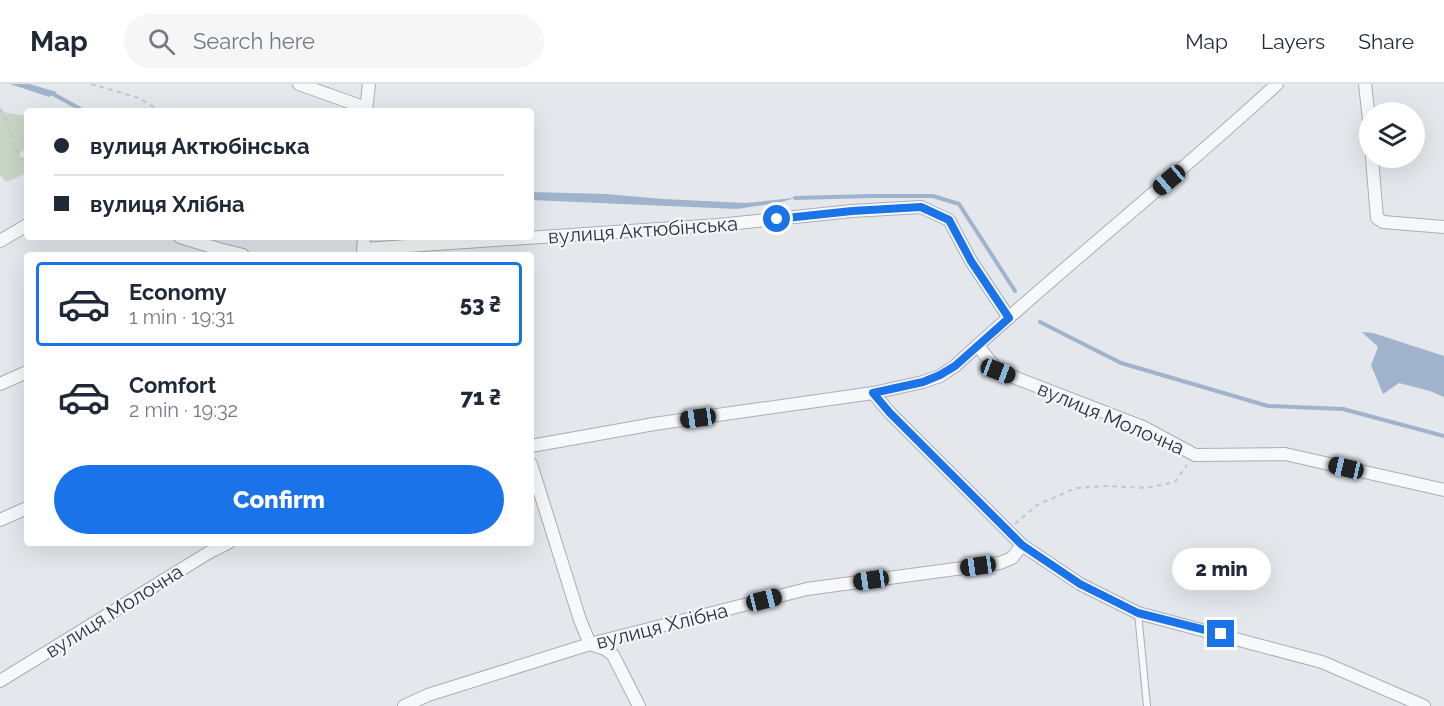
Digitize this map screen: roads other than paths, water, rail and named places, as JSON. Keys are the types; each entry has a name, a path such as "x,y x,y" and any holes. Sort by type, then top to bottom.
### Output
{"street":[{"path":"299,84 363,108"},
{"path":"366,108 369,84"},
{"path":"534,445 654,424 873,393 923,382 940,375 955,366 1278,84"},
{"path":"1365,84 1367,102"},
{"path":"1373,168 1377,218 1383,222 1444,227"},
{"name":"вулиця Актюбінська","path":"534,236 707,225 921,207 949,220 971,261 1009,318"},
{"path":"0,241 24,227"},
{"path":"190,240 231,252"},
{"name":"вулиця Актюбінська","path":"363,247 472,240"},
{"name":"вулиця Молочна","path":"978,346 998,371 1143,427 1195,454 1285,454 1444,490"},
{"path":"0,384 24,373"},
{"path":"873,393 890,413 1022,545 1080,584 1138,613 1322,662 1424,706"},
{"path":"534,474 580,620 590,644 605,649 613,655 639,706"},
{"path":"0,520 24,509"},
{"name":"вулиця Хлібна","path":"404,706 428,695 590,644 807,589 1000,563 1012,558 1022,545"},
{"name":"вулиця Молочна","path":"0,681 222,546"}],"lane":[{"path":"1138,613 1147,706"}],"water":[{"path":"10,84 29,84 57,92 49,97"},
{"path":"534,192 746,203 795,198 737,209 534,200"},
{"path":"1362,332 1373,333 1444,356 1444,397 1399,383 1383,394 1371,365 1378,347"}],"waterway":[{"path":"53,94 79,108"},
{"path":"795,198 933,196 959,204 1015,291"},
{"path":"1040,322 1121,363 1268,406 1343,409 1444,436"}]}
